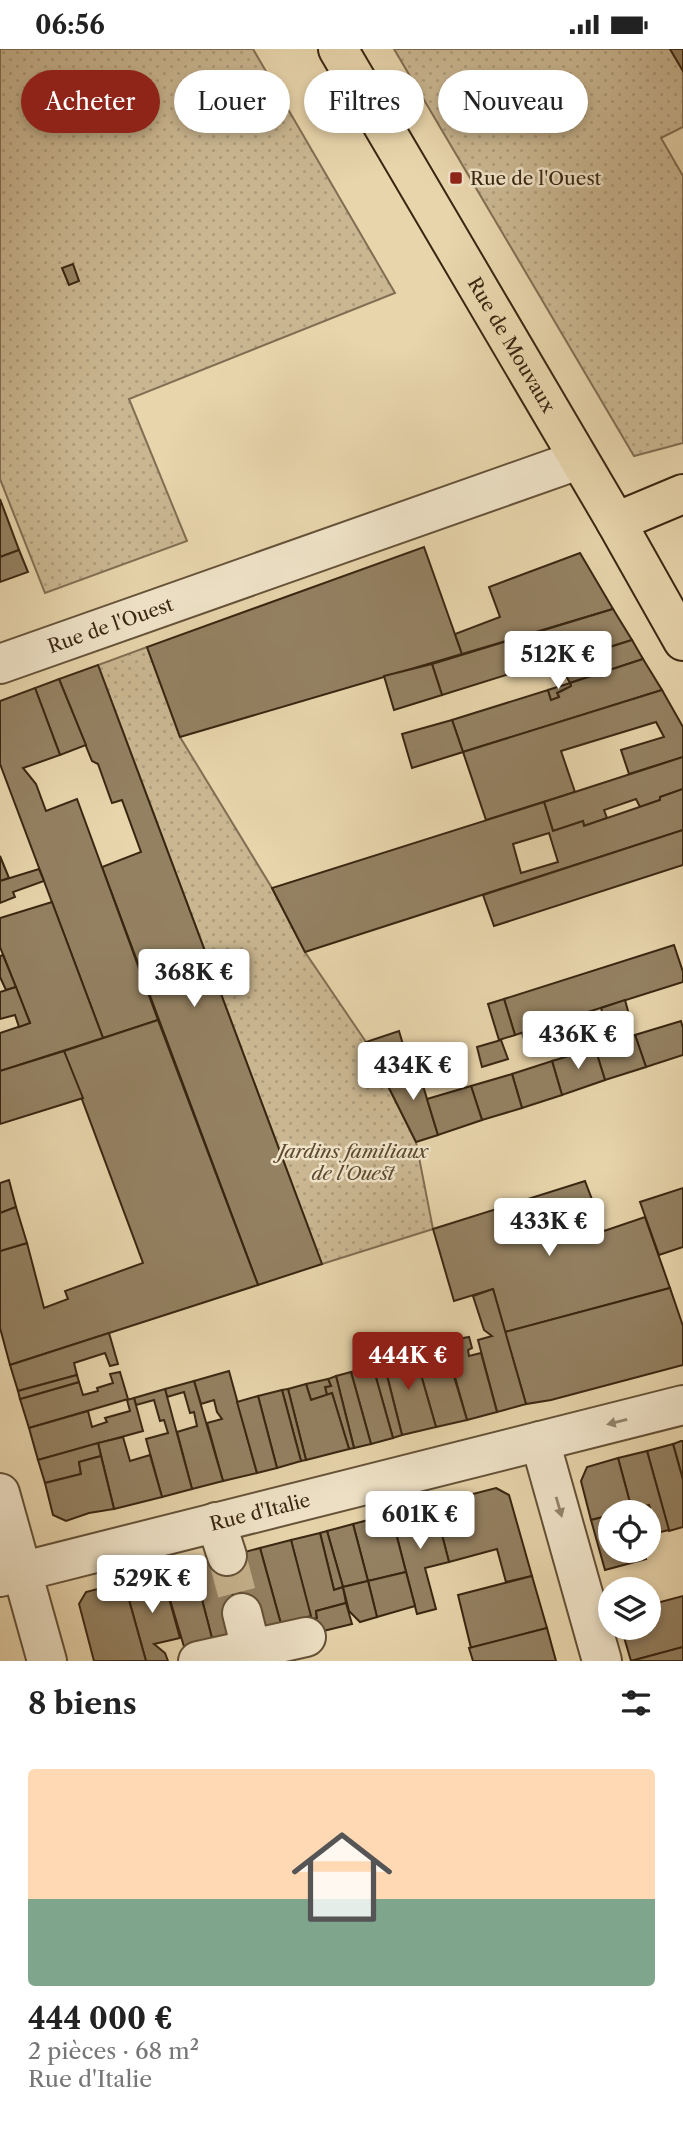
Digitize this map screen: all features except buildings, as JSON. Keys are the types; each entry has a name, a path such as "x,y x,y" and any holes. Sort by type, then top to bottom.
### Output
{"main road":[{"name":"Rue de Mouvaux","path":"338,49 683,641"},
{"path":"616,522 683,494"}],"street":[{"name":"Rue de l'Ouest","path":"0,664 579,460"},
{"name":"Rue d'Italie","path":"11,1574 222,1539 540,1441 683,1405"},
{"path":"540,1441 602,1661"},
{"path":"0,1493 11,1574 47,1661"},
{"path":"198,1661 247,1631 306,1637"}],"green space":[{"path":"0,49 253,49 265,70 174,70 174,133 290,133 290,113 395,293 129,399 187,541 45,593 0,479"},
{"path":"394,49 670,49 683,71 683,127 661,138 683,176 683,443 634,456 444,133 588,133 588,70 438,70 438,124 424,100 424,70 406,70"},
{"name":"Jardins familiaux de l'Ouest","path":"147,647 180,737 272,888 305,952 366,1042 416,1142 433,1229 322,1264 98,665"}],"tunnel":[{"path":"227,1556 242,1613"}],"place":[{"name":"Rue de l'Ouest","path":"456,178"}]}
